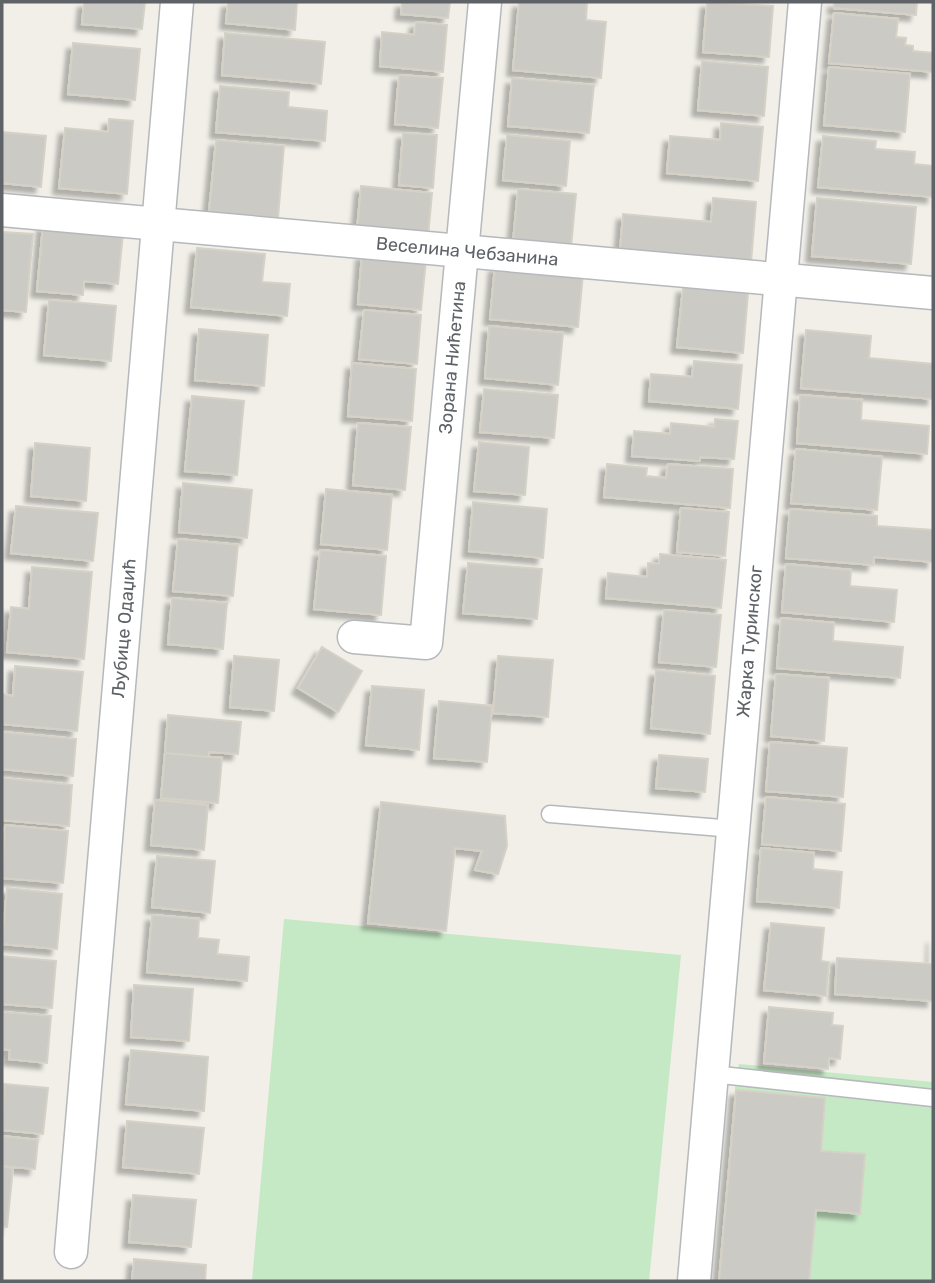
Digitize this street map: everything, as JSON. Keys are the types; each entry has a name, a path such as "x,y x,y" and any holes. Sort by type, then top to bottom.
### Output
{"street":[{"name":"Љубице Одаџић","path":"71,1252 177,2"},
{"name":"Зорана Нићетина","path":"354,636 426,643 485,2"},
{"name":"Жарка Туринског","path":"694,1281 805,2"},
{"name":"Веселина Чебзанина","path":"2,210 933,293"}],"lane":[{"path":"550,814 734,829"},
{"path":"712,1074 933,1098"}],"green space":[{"path":"284,919 681,955 649,1281 252,1281"},
{"path":"739,1064 933,1082 933,1281 719,1281"}],"building":[{"path":"84,2 145,2 142,29 82,24"},
{"path":"228,2 297,2 295,30 226,23"},
{"path":"402,2 450,2 448,18 401,14"},
{"path":"519,2 587,2 586,20 606,22 601,78 513,70"},
{"path":"707,2 773,6 769,57 703,52"},
{"path":"834,2 917,2 916,15 834,8"},
{"path":"834,13 898,19 896,37 906,38 905,45 913,46 913,51 933,53 933,72 829,63"},
{"path":"416,22 447,25 443,72 380,66 382,32 414,35"},
{"path":"225,33 325,42 321,84 222,75"},
{"path":"73,43 140,49 135,100 68,94"},
{"path":"702,61 768,67 764,116 698,110"},
{"path":"829,67 910,74 905,132 824,125"},
{"path":"399,75 443,78 438,128 395,124"},
{"path":"512,78 594,85 589,133 508,126"},
{"path":"220,86 289,92 288,107 327,111 325,141 216,132"},
{"path":"109,119 133,121 127,194 59,188 65,128 108,132"},
{"path":"721,123 763,127 758,181 667,173 670,136 720,140"},
{"path":"2,132 46,136 41,187 2,183"},
{"path":"403,133 437,135 433,188 399,185"},
{"path":"507,135 570,141 566,186 503,180"},
{"path":"823,136 876,141 875,149 915,152 914,164 933,166 933,197 818,187"},
{"path":"216,140 284,146 278,218 209,212"},
{"path":"361,186 432,193 428,237 357,230"},
{"path":"518,189 576,194 571,247 513,242"},
{"path":"713,198 756,202 751,263 620,251 623,214 711,222"},
{"path":"817,198 916,207 911,264 812,256"},
{"path":"43,225 123,233 118,284 84,281 83,295 37,291"},
{"path":"2,232 33,234 26,312 2,310"},
{"path":"197,248 265,254 262,282 290,284 287,316 191,307"},
{"path":"362,254 426,260 421,310 358,304"},
{"path":"495,266 583,274 578,327 490,319"},
{"path":"683,287 748,293 743,353 677,347"},
{"path":"49,300 116,306 111,361 44,355"},
{"path":"364,310 421,315 417,364 359,359"},
{"path":"489,326 563,333 558,385 485,378"},
{"path":"199,329 268,335 264,386 195,380"},
{"path":"806,330 871,336 869,358 933,364 933,399 801,388"},
{"path":"694,361 742,365 738,409 649,401 651,374 692,377"},
{"path":"352,363 416,369 412,421 348,416"},
{"path":"484,389 558,395 554,438 480,432"},
{"path":"800,395 862,400 861,420 929,426 927,454 797,443"},
{"path":"192,396 244,401 237,475 185,471"},
{"path":"715,419 738,421 734,459 700,457 700,461 632,456 634,431 670,434 671,423 714,427"},
{"path":"358,423 411,427 405,490 353,485"},
{"path":"479,442 529,447 525,495 474,491"},
{"path":"35,443 90,448 86,501 31,496"},
{"path":"796,449 882,457 877,510 791,503"},
{"path":"607,464 647,468 646,476 666,478 668,464 733,469 730,508 604,497"},
{"path":"183,483 252,490 247,538 179,532"},
{"path":"326,489 392,495 387,550 321,544"},
{"path":"473,502 547,509 543,558 469,551"},
{"path":"16,506 98,513 93,561 11,553"},
{"path":"681,508 729,512 725,556 677,552"},
{"path":"790,509 877,516 877,526 933,530 933,562 874,557 873,565 786,558"},
{"path":"178,539 238,545 233,596 173,591"},
{"path":"320,550 386,556 381,615 314,609"},
{"path":"660,554 726,560 721,608 606,598 608,573 647,577 648,563 659,564"},
{"path":"468,563 542,569 537,619 463,613"},
{"path":"786,564 851,570 850,586 897,590 894,622 782,612"},
{"path":"32,567 92,572 84,659 7,652 11,607 29,609"},
{"path":"172,598 227,603 223,649 168,644"},
{"path":"664,610 721,615 716,667 659,662"},
{"path":"781,618 834,623 833,641 903,647 900,678 777,668"},
{"path":"322,647 362,671 338,712 298,688"},
{"path":"234,656 279,660 274,711 230,707"},
{"path":"498,656 553,660 548,717 493,713"},
{"path":"15,666 83,672 77,731 2,724 2,694 13,696"},
{"path":"656,670 715,676 710,734 651,728"},
{"path":"776,674 829,678 824,741 771,736"},
{"path":"372,686 424,690 419,750 366,745"},
{"path":"439,701 492,706 487,762 434,758"},
{"path":"168,715 241,722 238,754 209,752 209,757 165,753"},
{"path":"2,732 76,739 73,776 2,769"},
{"path":"770,742 847,748 843,797 766,791"},
{"path":"165,753 222,758 218,803 161,798"},
{"path":"659,755 708,759 705,792 656,788"},
{"path":"2,778 72,785 69,826 2,820"},
{"path":"766,797 845,804 841,851 762,844"},
{"path":"155,800 208,805 204,850 151,845"},
{"path":"381,802 505,816 507,846 498,874 475,870 482,851 455,848 446,931 368,923"},
{"path":"5,825 68,831 63,883 2,878"},
{"path":"761,848 814,853 813,869 842,872 839,908 757,901"},
{"path":"157,856 215,861 210,913 152,907"},
{"path":"7,888 62,894 57,949 2,944"},
{"path":"152,915 199,919 198,938 219,940 217,954 249,957 247,981 147,972"},
{"path":"771,923 824,928 821,961 829,962 826,996 764,990"},
{"path":"933,937 933,1001 835,994 837,958 932,964"},
{"path":"2,956 56,961 52,1008 2,1004"},
{"path":"134,985 193,989 189,1041 131,1037"},
{"path":"769,1007 833,1013 832,1025 843,1026 840,1059 829,1058 828,1069 764,1063"},
{"path":"2,1012 51,1016 47,1063 9,1059 10,1050 2,1049"},
{"path":"131,1050 208,1057 204,1111 126,1104"},
{"path":"4,1084 48,1088 43,1134 2,1130"},
{"path":"736,1090 825,1098 821,1151 865,1154 860,1214 816,1210 809,1281 719,1281"},
{"path":"127,1121 204,1128 199,1174 123,1167"},
{"path":"2,1136 38,1140 35,1169 2,1166"},
{"path":"2,1166 13,1168 7,1227 2,1227"},
{"path":"133,1195 196,1200 191,1247 129,1242"},
{"path":"134,1259 206,1265 205,1281 132,1281"}]}
